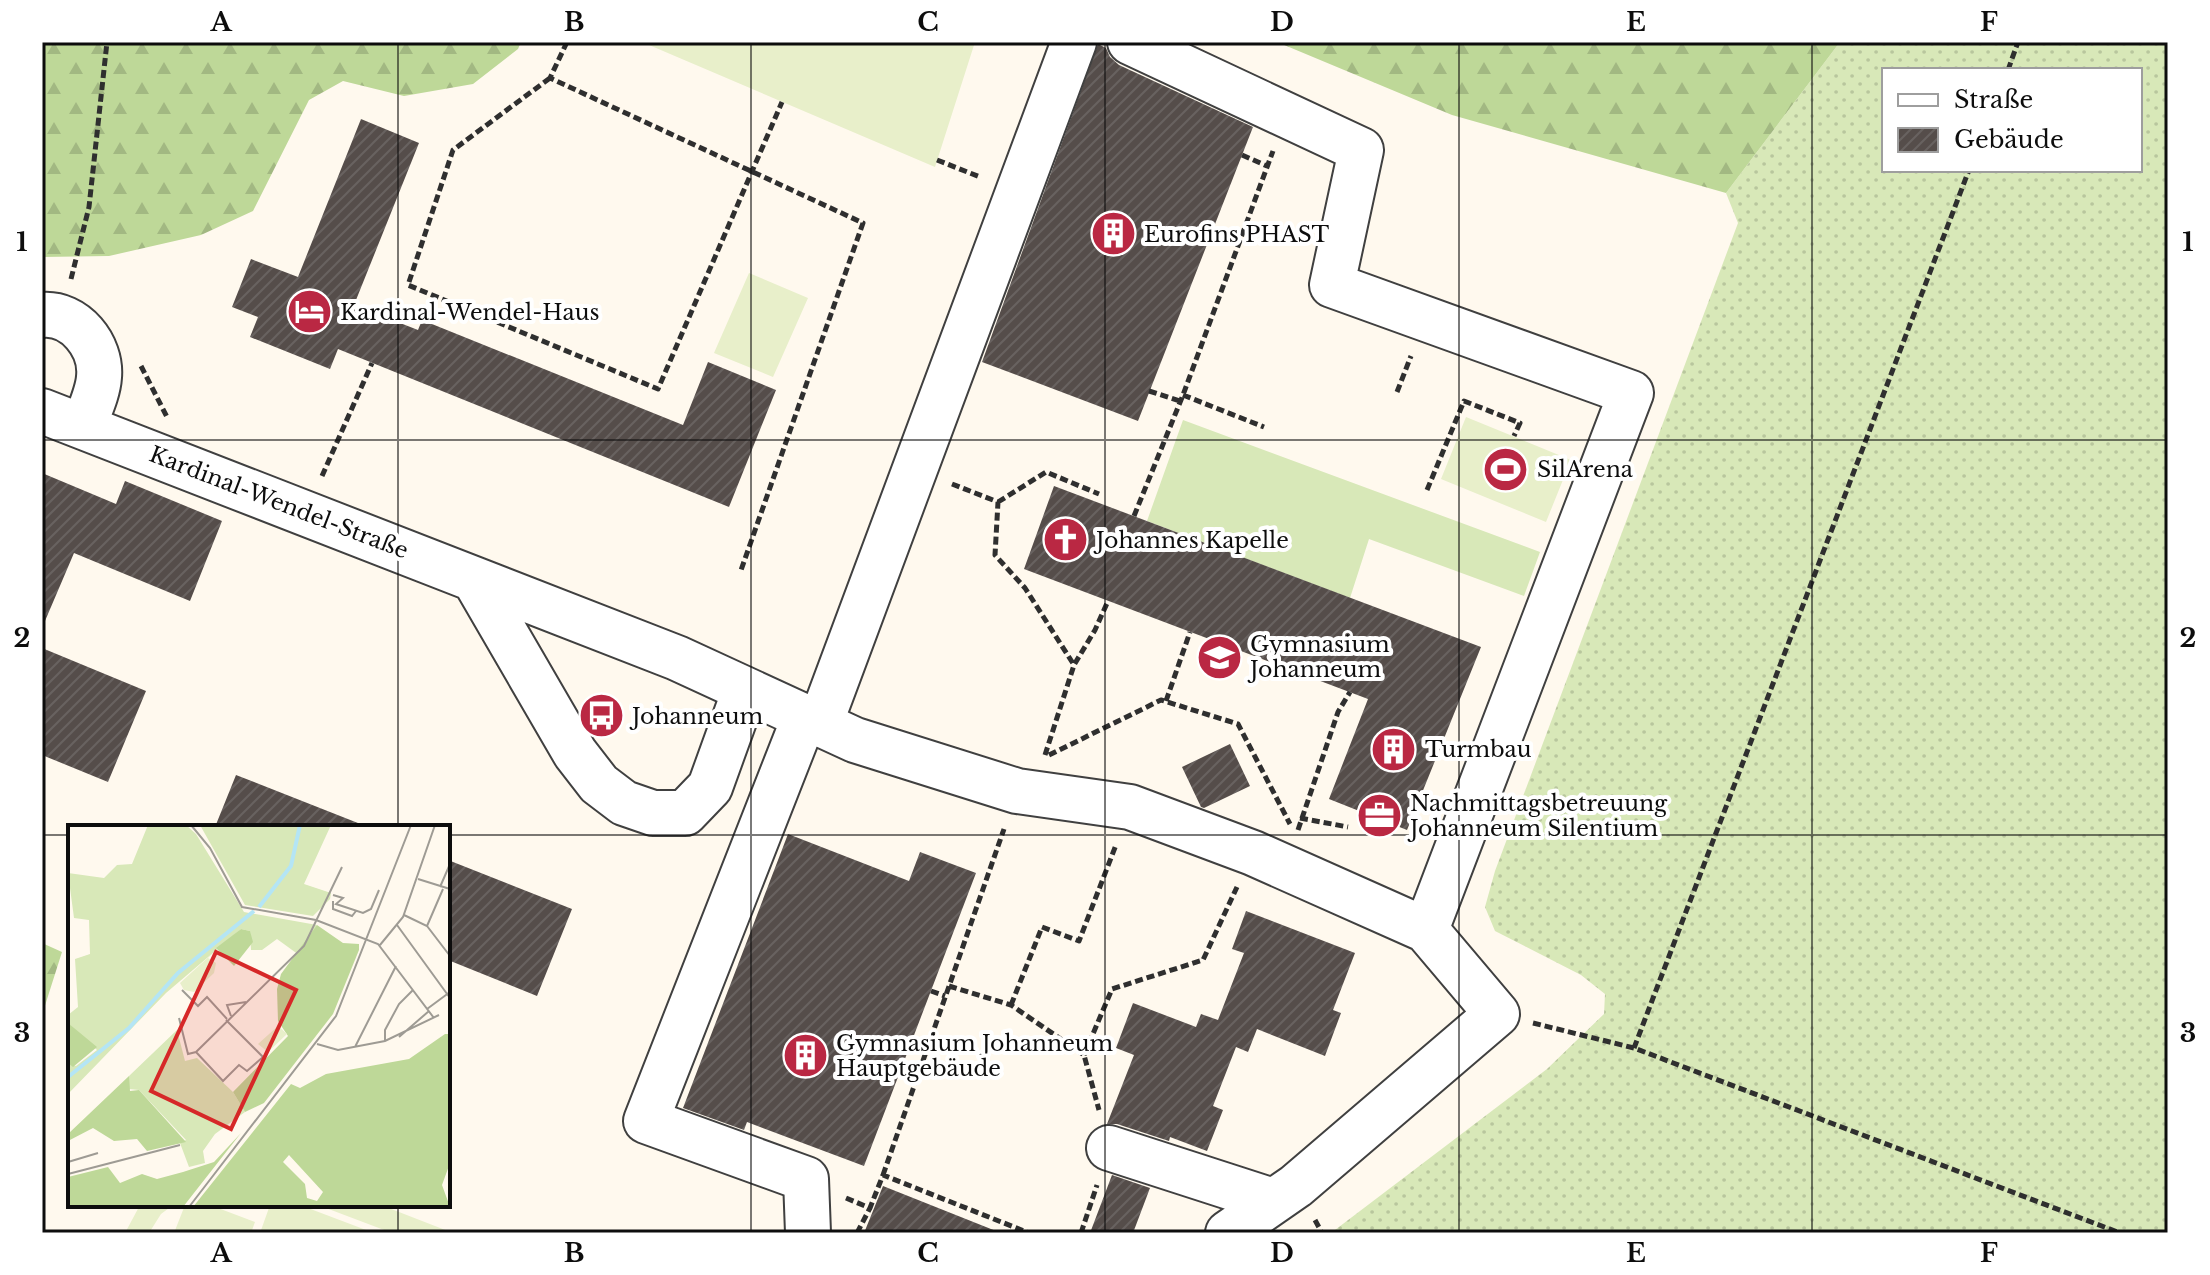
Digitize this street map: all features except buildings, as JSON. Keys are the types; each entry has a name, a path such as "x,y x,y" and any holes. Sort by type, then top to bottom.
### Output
{"street":[{"path":"808,1233 806,1179 646,1121 915,470 1074,42"},
{"path":"1130,42 1361,150 1332,285 1631,393 1426,930 1497,1014 1296,1186 1228,1233"},
{"path":"46,315 78,325 95,347 99,377 84,426"},
{"name":"Kardinal-Wendel-Straße","path":"42,411 677,658 855,740 1017,791 1130,807 1253,853 1426,930"},
{"path":"474,579 575,753 599,784 624,803 653,813 685,813 710,787 745,690"},
{"path":"1109,1148 1273,1201"}],"path":[{"path":"46,315 70,282 89,207 107,42"},
{"path":"567,42 550,78 453,150 408,285 658,389 782,102"},
{"path":"2009,68 2018,42"},
{"path":"550,78 863,223 740,573"},
{"path":"1134,516 1182,398 1287,116"},
{"path":"1242,155 1267,166"},
{"path":"1634,1048 1968,172"},
{"path":"319,485 372,363"},
{"path":"1149,391 1182,398 1264,427"},
{"path":"1427,490 1464,401 1520,423 1514,436"},
{"path":"915,470 998,502"},
{"path":"998,502 1046,472 1099,494"},
{"path":"998,502 995,555 1025,588 1074,665"},
{"path":"1108,601 1074,665 1045,757 1161,700 1166,701 1238,724 1296,835 1338,712 1350,692"},
{"path":"1166,701 1190,632"},
{"path":"857,1233 883,1175 1017,791"},
{"path":"1011,1005 1042,927 1079,941 1130,807"},
{"path":"1300,818 1348,827"},
{"path":"1081,1233 1109,1148 1084,1055 1112,989 1203,960 1253,853"},
{"path":"949,986 1011,1005 1084,1055"},
{"path":"931,991 945,996"},
{"path":"1497,1014 1634,1048 2120,1233"},
{"path":"883,1175 1029,1233"},
{"path":"806,1179 870,1208"}],"green space":[{"path":"42,42 521,42 518,49 473,84 404,96 343,81 309,100 253,211 201,235 109,256 42,257"},
{"path":"642,42 975,42 935,167"},
{"path":"1277,42 1840,42 1726,193 1452,115"},
{"path":"1840,42 2168,42 2168,1233 1331,1233 1547,1069 1604,1014 1605,994 1581,975 1495,931 1485,907 1495,871 1738,223 1726,193"},
{"path":"749,273 808,298 773,377 714,353"},
{"name":"SilArena","path":"1466,417 1571,460 1546,522 1441,479"},
{"path":"1183,420 1540,552 1524,596 1369,539 1350,598 1147,521"},
{"path":"42,943 62,952 42,1015"},
{"path":"139,1207 170,1207 161,1214 149,1233 125,1233"},
{"path":"184,1207 215,1207 255,1222 251,1233 174,1233"},
{"path":"269,1207 305,1207 374,1233 260,1233"},
{"path":"323,1207 386,1207 453,1233 392,1233"}],"place":[{"name":"Eurofins PHAST","path":"1113,234"},
{"name":"Kardinal-Wendel-Haus","path":"309,312"},
{"name":"SilArena","path":"1506,469"},
{"name":"Johannes Kapelle","path":"1065,540"},
{"name":"Gymnasium Johanneum","path":"1219,657"},
{"name":"Johanneum","path":"601,716"},
{"name":"Turmbau","path":"1394,749"},
{"name":"Nachmittagsbetreuung Johanneum Silentium","path":"1379,816"},
{"name":"Gymnasium Johanneum Hauptgebäude","path":"805,1056"}]}
